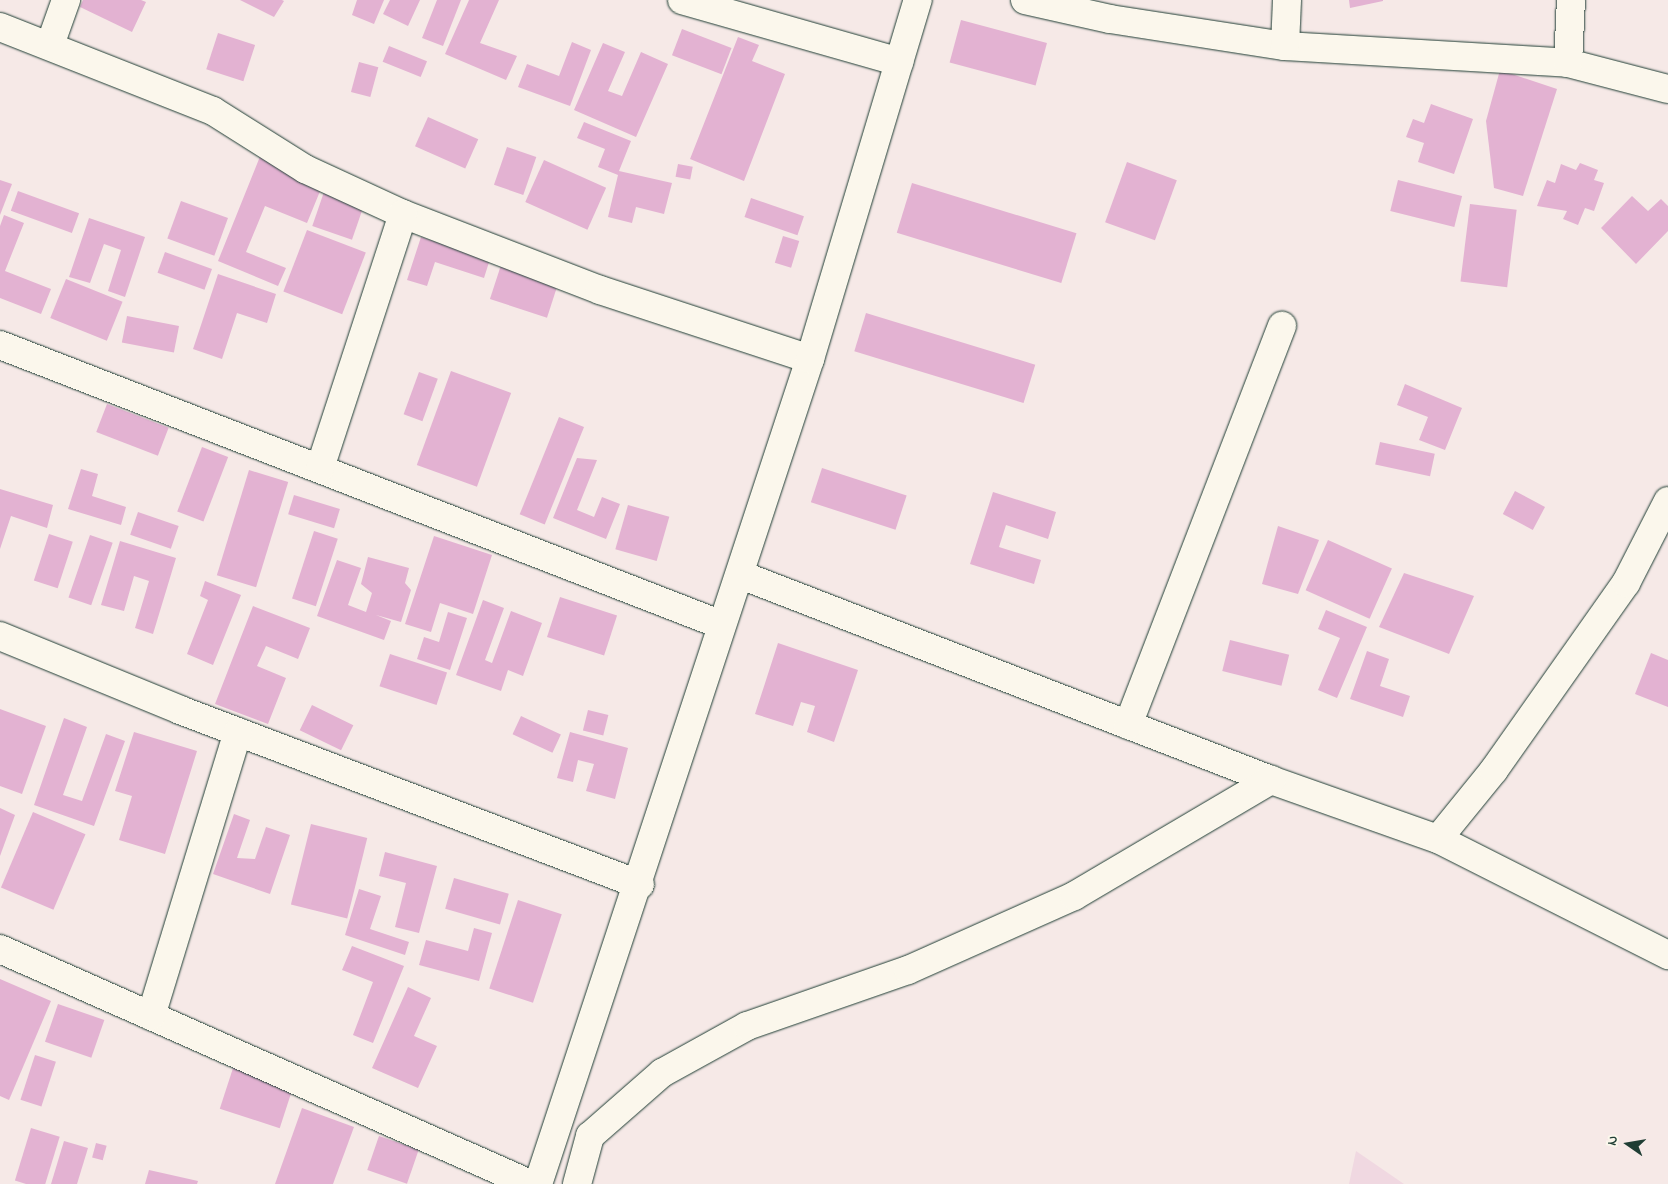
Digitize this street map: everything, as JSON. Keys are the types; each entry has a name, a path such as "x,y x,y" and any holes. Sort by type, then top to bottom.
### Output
{"street":[{"path":"50,45 66,0"},
{"path":"682,0 899,62"},
{"path":"538,1184 640,885 722,625 741,575 810,359 918,0"},
{"path":"1025,0 1110,19 1285,46 1568,63 1668,89"},
{"path":"1285,46 1286,0"},
{"path":"1568,63 1571,0"},
{"path":"0,27 50,45 213,111 305,169 403,214 600,290 810,359"},
{"path":"320,468 403,214"},
{"path":"1128,725 1282,326"},
{"path":"0,345 722,625"},
{"path":"1438,839 1494,770 1626,583 1668,502"},
{"path":"741,575 1271,780 1438,839 1668,955"},
{"path":"0,636 238,732 640,885"},
{"path":"151,1016 238,732"},
{"path":"577,1184 590,1136 662,1073 747,1026 908,970 1074,896 1271,780"},
{"path":"0,950 530,1184"}],"shaded area":[{"path":"1356,1151 1404,1184 1349,1184"}],"building":[{"path":"83,0 141,0 146,2 132,32 80,7"},
{"path":"240,0 282,0 284,1 274,17"},
{"path":"357,0 384,0 374,24 352,15"},
{"path":"390,0 420,0 408,26 383,14"},
{"path":"437,0 461,0 443,46 422,38"},
{"path":"469,0 499,0 480,43 517,56 506,80 445,54"},
{"path":"1349,0 1383,0 1383,1 1350,8"},
{"path":"961,20 1047,43 1036,86 950,63"},
{"path":"682,29 731,48 721,74 672,55"},
{"path":"218,33 255,45 243,81 206,69"},
{"path":"738,37 759,45 752,61 785,74 744,181 690,159"},
{"path":"572,42 591,50 570,106 518,87 527,64 559,76"},
{"path":"603,43 625,52 608,91 622,96 641,52 668,64 636,137 574,110"},
{"path":"389,46 427,61 421,77 383,62"},
{"path":"359,62 378,67 370,97 351,92"},
{"path":"1500,70 1557,89 1523,196 1494,188 1486,121"},
{"path":"1431,104 1473,119 1454,174 1418,162 1424,143 1406,137 1413,119 1424,123"},
{"path":"428,117 478,139 465,169 415,146"},
{"path":"584,122 631,141 619,171 672,183 664,214 636,207 632,223 608,217 618,175 598,167 605,149 577,138"},
{"path":"507,147 536,157 523,195 494,185"},
{"path":"261,154 325,179 307,223 265,206 246,252 286,268 278,286 218,261"},
{"path":"544,160 606,188 587,230 525,202"},
{"path":"1127,162 1177,180 1155,240 1105,222"},
{"path":"1580,163 1598,170 1594,180 1604,183 1594,211 1585,208 1578,225 1563,219 1567,211 1537,206 1547,180 1555,183 1561,164 1576,170"},
{"path":"678,164 693,167 690,180 676,177"},
{"path":"0,180 12,184 0,215"},
{"path":"1398,180 1462,196 1454,227 1390,211"},
{"path":"912,183 1076,233 1061,283 897,233"},
{"path":"18,191 79,213 72,233 11,211"},
{"path":"324,192 364,206 352,240 312,226"},
{"path":"1632,196 1648,211 1661,199 1668,206 1668,231 1636,264 1601,228"},
{"path":"751,198 804,216 797,235 744,217"},
{"path":"181,201 228,218 214,256 167,239"},
{"path":"1470,204 1517,210 1507,287 1460,281"},
{"path":"4,215 24,223 5,271 51,289 41,314 0,298 0,226"},
{"path":"89,218 145,237 125,297 108,291 121,250 104,244 90,283 69,277"},
{"path":"307,230 366,253 342,314 283,292"},
{"path":"783,236 799,241 791,268 775,263"},
{"path":"421,237 490,259 484,278 435,262 427,286 407,280"},
{"path":"165,252 212,269 204,290 157,273"},
{"path":"502,262 559,281 547,318 490,299"},
{"path":"218,274 276,294 267,323 237,313 222,359 193,349"},
{"path":"66,279 123,302 107,341 50,318"},
{"path":"866,313 1035,365 1024,403 854,351"},
{"path":"127,316 179,326 174,353 122,343"},
{"path":"451,371 511,393 477,487 417,465"},
{"path":"419,372 438,379 422,421 404,414"},
{"path":"1405,384 1462,408 1445,450 1419,440 1428,417 1397,405"},
{"path":"107,404 169,428 158,456 96,432"},
{"path":"559,417 584,427 545,524 520,514"},
{"path":"1380,442 1435,454 1430,476 1375,464"},
{"path":"202,447 228,457 203,521 177,511"},
{"path":"577,458 597,460 577,510 594,517 602,497 620,504 606,539 553,518"},
{"path":"822,468 907,496 896,530 811,502"},
{"path":"81,469 98,474 92,496 126,507 121,525 68,509"},
{"path":"249,470 288,482 256,587 217,575"},
{"path":"0,489 53,505 47,528 11,516 0,549"},
{"path":"1515,491 1545,507 1533,530 1503,514"},
{"path":"993,492 1056,512 1048,539 1006,525 999,547 1041,560 1034,584 970,564"},
{"path":"294,495 340,509 334,528 288,514"},
{"path":"628,505 669,517 657,561 615,549"},
{"path":"138,512 179,526 171,549 130,535"},
{"path":"1278,526 1319,540 1298,594 1262,584"},
{"path":"314,531 338,539 316,606 292,599"},
{"path":"49,534 73,542 58,588 34,581"},
{"path":"90,535 113,543 91,605 69,597"},
{"path":"434,536 492,555 473,614 440,603 431,632 405,624"},
{"path":"1328,540 1392,568 1370,619 1306,590"},
{"path":"120,541 176,558 153,634 135,628 149,581 134,576 124,611 101,605"},
{"path":"368,557 409,568 405,583 411,590 401,622 376,615 391,621 384,640 317,616 337,560 361,568 348,605 366,612 372,593 361,584"},
{"path":"1404,573 1474,596 1449,654 1379,627"},
{"path":"205,581 241,595 213,665 187,654 208,600 200,596"},
{"path":"560,597 617,616 604,655 547,637"},
{"path":"483,600 504,608 485,660 492,663 511,611 542,623 523,676 508,670 501,691 456,675"},
{"path":"253,606 310,628 298,659 266,646 257,666 286,678 268,724 215,704"},
{"path":"1326,610 1367,627 1337,698 1318,690 1340,638 1318,629"},
{"path":"448,612 467,618 450,670 417,659 424,637 439,642"},
{"path":"1230,640 1289,655 1281,686 1222,671"},
{"path":"778,643 858,670 834,742 807,732 815,706 801,702 793,726 755,714"},
{"path":"1367,651 1389,659 1380,686 1410,696 1403,717 1350,699"},
{"path":"1651,653 1668,660 1668,707 1635,694"},
{"path":"390,654 447,673 437,705 379,686"},
{"path":"312,705 353,725 341,750 300,730"},
{"path":"0,709 46,726 22,794 0,786"},
{"path":"588,710 608,715 603,735 583,730"},
{"path":"521,716 561,735 552,753 513,734"},
{"path":"64,718 87,727 63,795 82,801 106,734 125,741 94,826 34,805"},
{"path":"134,732 197,751 165,854 119,840 132,796 115,791"},
{"path":"570,732 628,748 615,799 586,791 594,764 578,760 573,782 557,778"},
{"path":"0,808 15,815 0,856"},
{"path":"33,812 85,834 53,910 1,887"},
{"path":"234,814 250,820 237,858 255,859 266,827 290,835 270,894 213,874"},
{"path":"311,824 367,838 347,919 291,905"},
{"path":"385,852 437,866 419,933 395,927 406,883 379,876"},
{"path":"454,878 509,894 500,924 445,909"},
{"path":"359,889 381,896 370,929 409,942 405,955 345,935"},
{"path":"518,900 562,914 533,1003 489,988"},
{"path":"474,928 492,933 479,981 419,965 426,940 468,951"},
{"path":"352,946 404,966 373,1043 353,1035 373,982 342,970"},
{"path":"0,979 51,1001 9,1100 0,1096"},
{"path":"408,987 431,998 414,1036 437,1046 418,1088 372,1068"},
{"path":"58,1004 104,1020 91,1058 45,1042"},
{"path":"35,1055 56,1062 41,1106 20,1100"},
{"path":"234,1065 294,1084 280,1128 220,1109"},
{"path":"302,1108 354,1127 333,1184 275,1184"},
{"path":"31,1128 60,1137 45,1184 26,1184 15,1181"},
{"path":"379,1136 419,1150 407,1184 367,1170"},
{"path":"64,1141 88,1148 77,1184 51,1184"},
{"path":"96,1143 107,1146 103,1160 92,1157"},
{"path":"149,1170 198,1181 197,1184 145,1184"}]}
